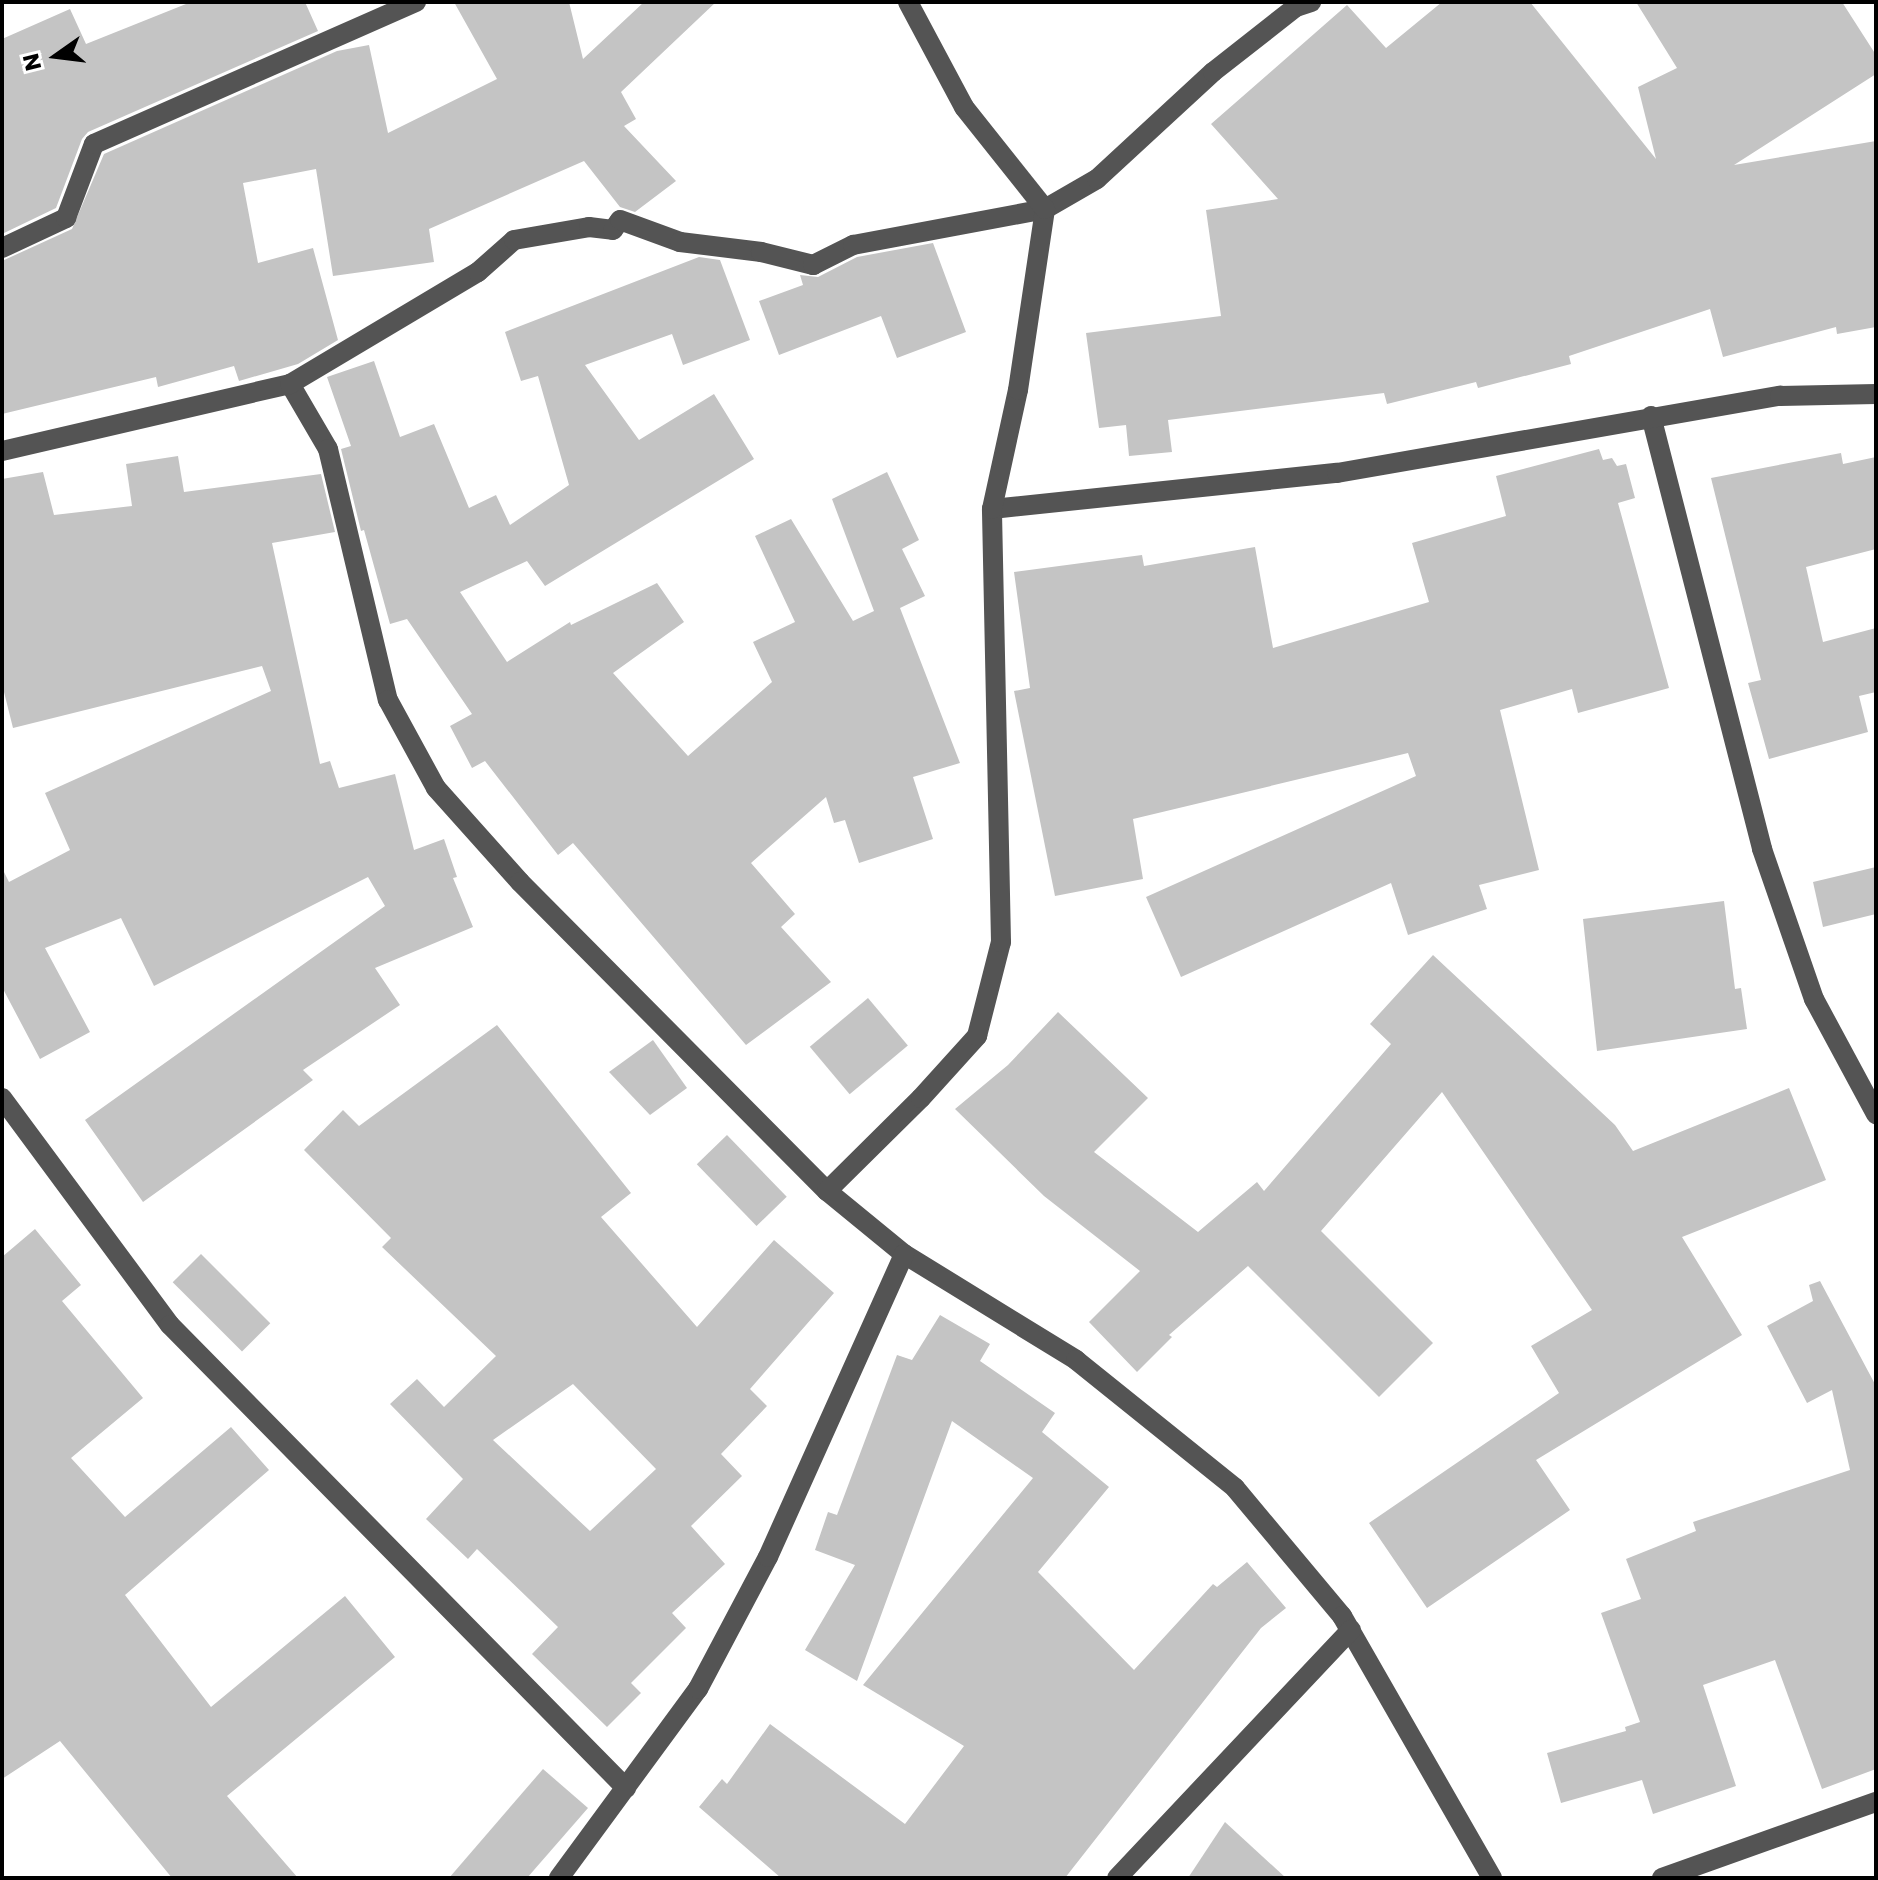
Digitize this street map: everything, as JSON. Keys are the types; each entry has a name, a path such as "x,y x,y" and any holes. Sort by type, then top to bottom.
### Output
{"street":[{"path":"2,248 66,218 94,144 416,2"},
{"path":"827,1191 977,1036 1001,942 992,509 1018,390 1045,209 964,107 908,2"},
{"path":"2,451 290,384 478,272 514,240 589,227 613,230 620,220 680,242 761,252 813,265 853,245 1045,209 1097,179 1213,72 1296,7 1311,2"},
{"path":"290,384 328,449 388,700 436,788 520,882 827,1191 904,1254 1076,1360 1235,1488 1351,1630 1492,1878"},
{"path":"992,509 1337,473 1780,396 1876,394"},
{"path":"1651,416 1762,849 1814,999 1876,1114"},
{"path":"2,1098 170,1325 626,1788"},
{"path":"559,1878 698,1689 768,1557 904,1254"},
{"path":"1117,1878 1351,1630"},
{"path":"1662,1878 1876,1802"}],"building":[{"path":"191,2 305,2 318,31 88,132 82,139 56,208 2,234 2,39 70,9 86,44"},
{"path":"454,2 569,2 583,59 644,2 716,2 621,92 636,119 624,126 676,181 635,212 620,207 584,161 429,229 434,262 333,276 316,169 243,183 258,263 313,248 338,340 298,364 239,381 234,366 158,387 156,377 2,414 2,261 72,229 104,154 337,51 369,45 388,133 497,79"},
{"path":"1442,2 1530,2 1656,159 1638,87 1677,68 1636,2 1842,2 1876,55 1876,74 1734,165 1876,141 1876,327 1837,334 1836,327 1723,357 1710,309 1569,356 1571,364 1478,388 1476,382 1387,404 1384,393 1168,420 1172,452 1129,456 1126,425 1099,428 1086,333 1221,316 1206,210 1278,199 1211,124 1347,5 1386,48"},
{"path":"933,243 966,332 897,358 881,316 779,355 759,301 803,285 800,275 818,277 857,257"},
{"path":"699,257 720,260 750,340 683,365 672,334 585,365 639,440 714,394 754,459 545,586 527,561 460,592 507,662 570,622 571,625 657,583 684,622 613,673 688,756 772,682 753,642 795,622 755,536 791,519 853,621 874,611 832,499 887,472 919,540 902,549 925,596 900,608 960,763 913,777 933,839 859,863 845,820 834,823 826,797 751,863 795,914 781,927 831,982 746,1045 573,843 558,855 485,761 472,768 450,726 472,714 407,619 390,624 364,530 361,531 341,449 351,446 327,377 374,361 400,437 434,424 469,508 496,495 510,525 569,485 538,376 521,381 505,332"},
{"path":"1599,449 1603,460 1612,458 1617,466 1626,464 1635,498 1618,503 1669,688 1578,713 1572,689 1500,710 1539,870 1479,885 1487,909 1408,935 1391,883 1181,977 1146,897 1416,776 1408,753 1133,819 1143,879 1055,896 1014,691 1030,688 1014,572 1142,555 1144,566 1255,547 1273,648 1429,602 1412,543 1506,516 1496,476"},
{"path":"1841,453 1843,464 1876,457 1876,549 1806,567 1823,642 1876,628 1876,692 1859,696 1868,732 1769,759 1748,683 1761,680 1711,478"},
{"path":"178,456 184,492 321,474 335,532 272,543 320,764 330,761 339,788 395,774 414,850 444,839 457,877 453,878 473,927 375,968 400,1005 303,1070 313,1080 143,1202 85,1120 385,906 368,877 154,986 121,918 45,948 90,1032 40,1059 2,987 2,868 9,882 70,850 45,793 271,691 262,666 13,728 2,684 2,479 43,472 54,515 132,506 126,464"},
{"path":"1876,867 1876,914 1823,927 1813,882"},
{"path":"1724,901 1735,989 1741,988 1747,1029 1597,1051 1583,919"},
{"path":"1433,955 1615,1125 1633,1151 1789,1088 1826,1180 1682,1237 1742,1335 1536,1460 1570,1510 1427,1608 1369,1523 1559,1393 1531,1346 1592,1310 1442,1092 1321,1231 1433,1343 1379,1397 1248,1266 1169,1335 1172,1337 1137,1372 1089,1322 1140,1271 1044,1196 955,1109 1008,1065 1058,1012 1148,1098 1094,1152 1198,1232 1257,1182 1264,1191 1391,1044 1370,1024"},
{"path":"868,998 908,1045 850,1094 810,1047"},
{"path":"497,1025 631,1193 601,1217 697,1327 774,1240 834,1293 750,1389 767,1406 721,1454 742,1476 691,1526 725,1564 672,1613 686,1628 631,1683 641,1693 607,1727 532,1654 558,1627 477,1549 468,1559 426,1519 463,1479 390,1404 417,1379 444,1407 496,1356 382,1247 391,1238 304,1150 343,1110 359,1126","holes":["573,1384 656,1469 590,1531 493,1440"]},
{"path":"653,1040 687,1088 650,1115 609,1072"},
{"path":"727,1135 787,1197 757,1226 697,1164"},
{"path":"35,1229 81,1285 62,1301 143,1398 71,1458 125,1517 231,1427 269,1470 125,1595 211,1707 345,1596 395,1657 227,1796 298,1878 172,1878 60,1741 2,1779 2,1257"},
{"path":"201,1254 270,1323 242,1352 173,1282"},
{"path":"1820,1281 1876,1386 1876,1769 1822,1789 1775,1660 1703,1685 1736,1786 1653,1814 1642,1780 1561,1803 1547,1753 1626,1731 1625,1727 1640,1722 1601,1613 1641,1599 1626,1559 1696,1531 1693,1522 1850,1470 1832,1390 1807,1403 1767,1326 1813,1301 1809,1285"},
{"path":"940,1315 990,1344 980,1361 1055,1413 1042,1432 1109,1487 1038,1572 1134,1670 1213,1584 1217,1587 1247,1562 1286,1608 1261,1628 1065,1878 781,1878 699,1807 722,1779 727,1784 770,1724 905,1824 964,1746 863,1685 1033,1478 952,1421 857,1681 805,1650 855,1565 815,1550 828,1512 837,1515 897,1355 912,1360"},
{"path":"543,1769 588,1808 527,1878 449,1878"},
{"path":"1225,1822 1286,1878 1188,1878"}]}
